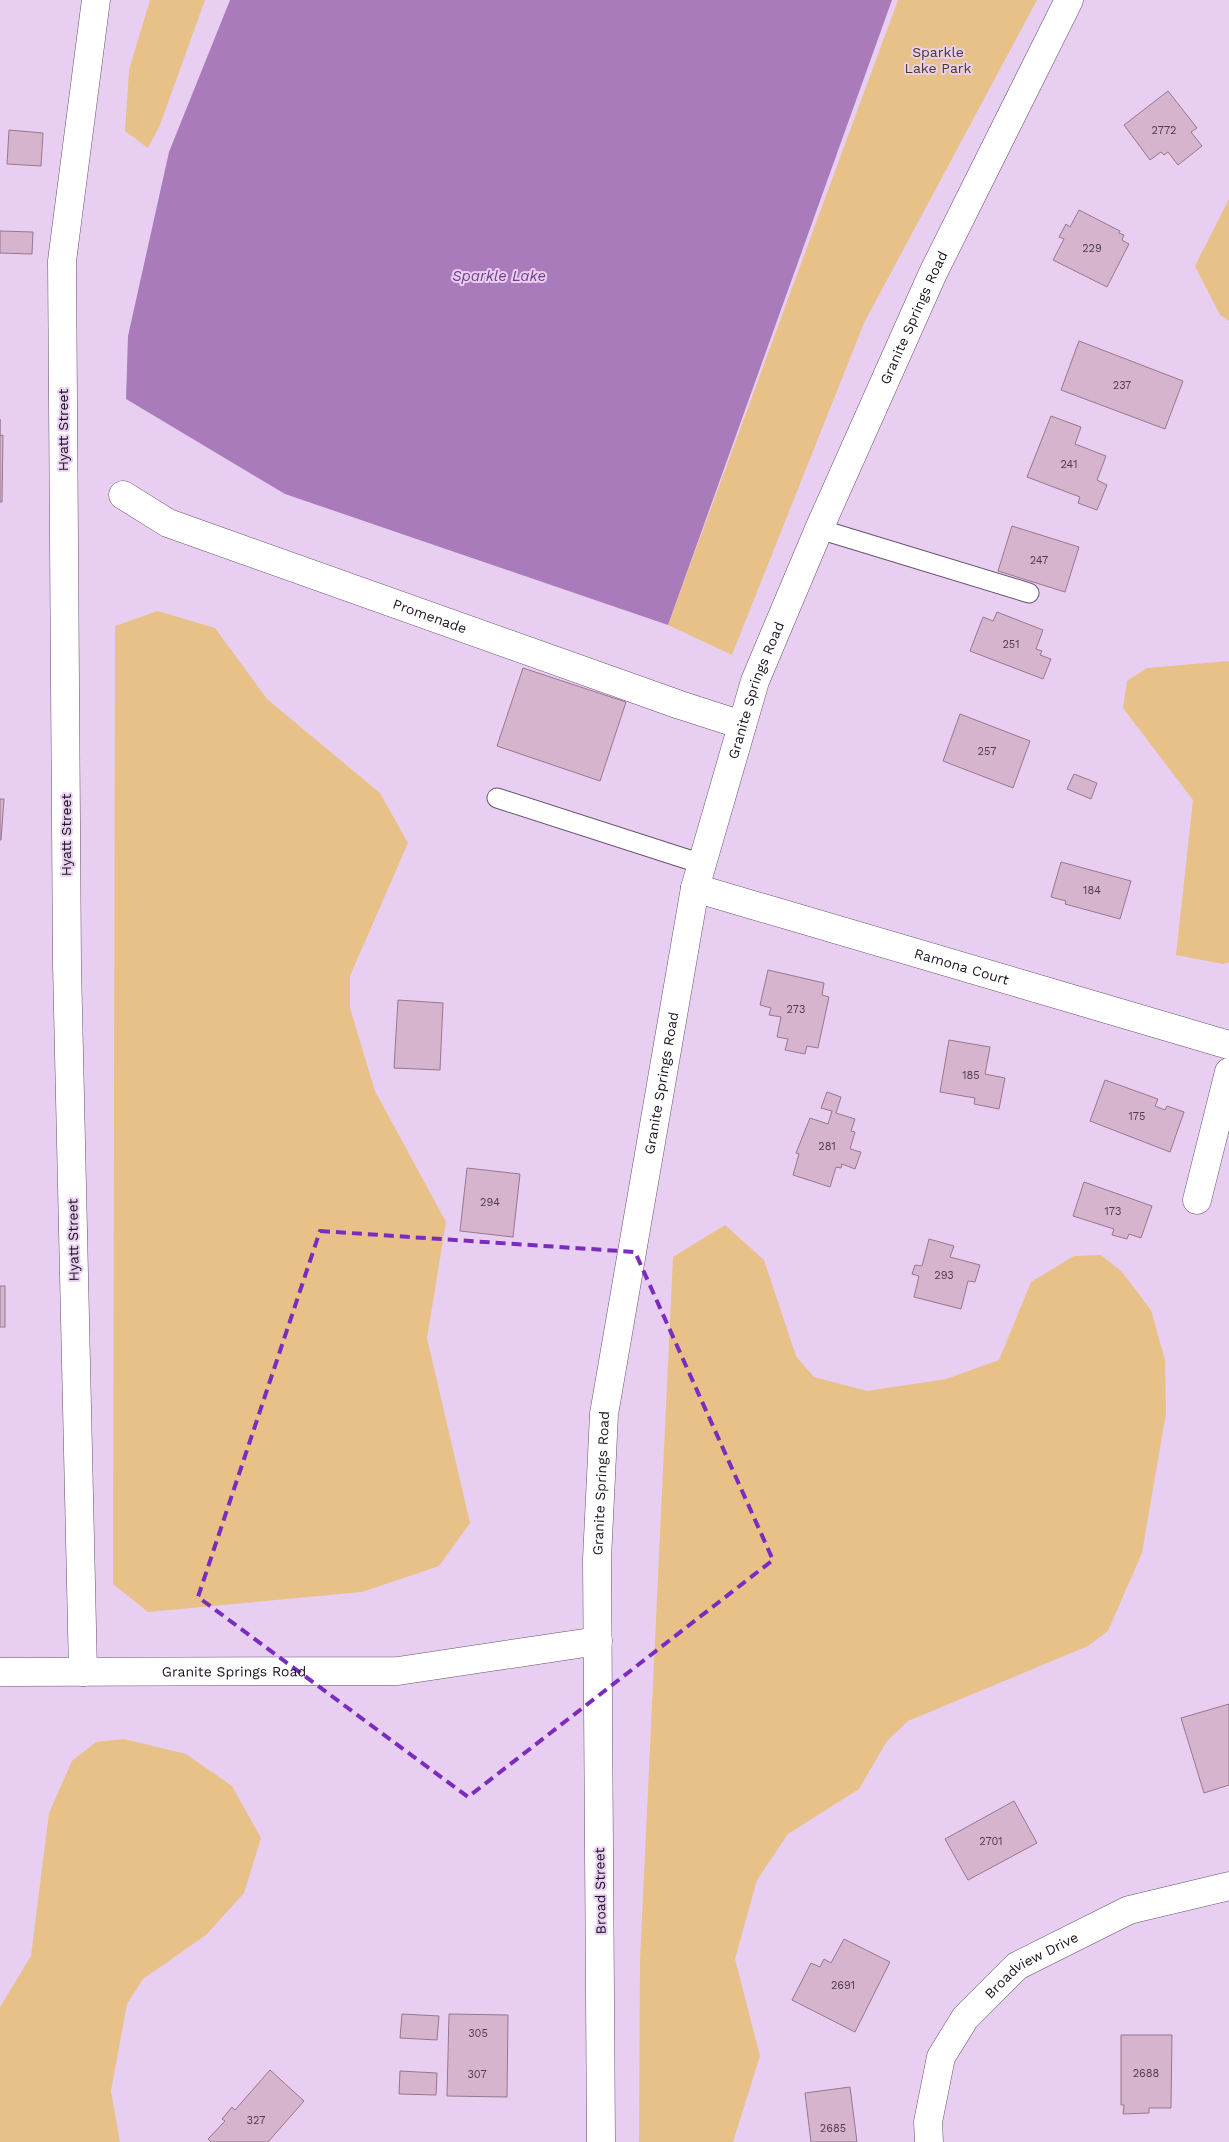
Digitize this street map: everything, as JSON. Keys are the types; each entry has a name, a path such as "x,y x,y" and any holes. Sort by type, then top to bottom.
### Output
{"street":[{"name":"Hyatt Street","path":"84,1672 67,965 62,261 96,0"},
{"name":"Granite Springs Road","path":"0,1672 398,1671 598,1641 597,1559 604,1414 698,876 755,681 819,529 933,273 1069,0"},
{"name":"Promenade","path":"123,495 168,523 742,725"},
{"name":"Ramona Court","path":"698,876 1229,1045"},
{"path":"1197,1200 1229,1072"},
{"name":"Broad Street","path":"598,1641 601,2142"},
{"name":"Broadview Drive","path":"929,2142 928,2122 941,2057 965,2018 1017,1966 1129,1910 1229,1886"}],"lane":[{"path":"819,529 1029,593"},
{"path":"497,798 698,876"}],"highlighted area":[{"path":"320,1231 635,1252 773,1560 468,1797 198,1597"}],"green space":[{"path":"150,0 205,0 160,125 148,148 125,131 129,70"},
{"name":"Sparkle Lake Park","path":"898,0 1037,0 864,323 732,655 668,625"},
{"path":"1229,199 1229,321 1220,315 1195,266"},
{"path":"158,611 215,628 267,699 380,793 408,843 350,976 350,1008 375,1091 446,1222 427,1338 470,1523 439,1566 362,1592 148,1612 113,1584 115,626"},
{"path":"1229,661 1229,962 1223,964 1176,955 1193,800 1123,708 1127,681 1147,668"},
{"path":"725,1225 764,1260 796,1356 814,1377 867,1391 946,1379 999,1360 1031,1282 1074,1256 1101,1255 1122,1272 1151,1310 1165,1360 1166,1413 1142,1553 1108,1631 1088,1646 908,1721 887,1741 859,1789 788,1834 757,1880 735,1959 760,2056 733,2142 639,2142 640,1960 673,1257"},
{"path":"124,1739 186,1754 232,1786 261,1838 244,1893 206,1935 143,1979 127,2004 111,2091 120,2142 0,2142 0,2007 31,1956 49,1813 72,1761 96,1742"}],"water":[{"name":"Sparkle Lake","path":"230,0 892,0 668,625 285,494 126,399 128,336 169,152"}],"building":[{"path":"1168,91 1197,128 1191,132 1202,146 1178,165 1168,152 1164,155 1161,152 1150,160 1124,125"},
{"path":"9,130 43,133 41,166 7,164"},
{"path":"1079,210 1120,231 1119,233 1124,235 1122,240 1129,244 1107,287 1053,260 1064,239 1059,237 1066,224 1070,227"},
{"path":"0,231 33,232 32,254 0,253"},
{"path":"1079,341 1183,381 1165,429 1061,390"},
{"path":"1051,416 1081,427 1075,444 1106,456 1097,480 1107,485 1097,510 1078,503 1080,497 1027,477"},
{"path":"3,435 2,502 0,502 0,436"},
{"path":"1012,526 1079,547 1065,592 998,571"},
{"path":"997,612 1043,630 1036,649 1042,651 1040,655 1051,659 1043,679 970,651 983,617 993,621"},
{"path":"523,668 626,702 600,781 497,746"},
{"path":"960,714 1030,741 1013,788 943,761"},
{"path":"1074,774 1097,783 1091,799 1067,789"},
{"path":"0,799 4,799 1,840 0,840"},
{"path":"1061,862 1131,881 1120,919 1065,904 1066,901 1051,897"},
{"path":"768,970 824,983 822,995 829,997 818,1048 807,1046 805,1054 785,1050 788,1039 777,1037 781,1017 769,1015 771,1008 760,1005"},
{"path":"398,1000 443,1003 440,1070 394,1068"},
{"path":"949,1040 990,1047 985,1074 1005,1078 999,1109 974,1104 975,1098 940,1092"},
{"path":"1105,1080 1158,1099 1155,1106 1165,1110 1167,1106 1184,1112 1170,1152 1090,1121"},
{"path":"827,1092 841,1097 836,1113 855,1119 851,1131 855,1132 850,1149 861,1152 855,1169 842,1164 841,1168 836,1167 830,1187 793,1175 799,1154 796,1153 810,1118 828,1124 832,1111 821,1108"},
{"path":"467,1168 520,1174 513,1237 460,1231"},
{"path":"1084,1182 1152,1206 1141,1238 1129,1234 1127,1239 1112,1235 1114,1229 1073,1216"},
{"path":"929,1239 954,1246 950,1257 980,1265 975,1282 968,1281 961,1309 914,1297 919,1276 912,1274 915,1265 922,1266"},
{"path":"0,1286 5,1286 5,1327 0,1327"},
{"path":"1229,1704 1229,1785 1204,1793 1181,1718"},
{"path":"1014,1801 1037,1843 968,1880 945,1839"},
{"path":"844,1939 890,1962 855,2032 792,2000 811,1963 820,1967 824,1959 831,1963"},
{"path":"402,2014 439,2016 437,2040 400,2038"},
{"path":"449,2014 508,2015 507,2097 447,2096"},
{"path":"1121,2035 1172,2035 1171,2108 1149,2108 1149,2113 1123,2114 1124,2105 1121,2105"},
{"path":"270,2070 304,2101 268,2142 211,2142 208,2139 225,2121 222,2119 232,2107 235,2110"},
{"path":"400,2071 437,2073 436,2095 399,2094"},
{"path":"850,2087 857,2142 811,2142 805,2093"}]}
